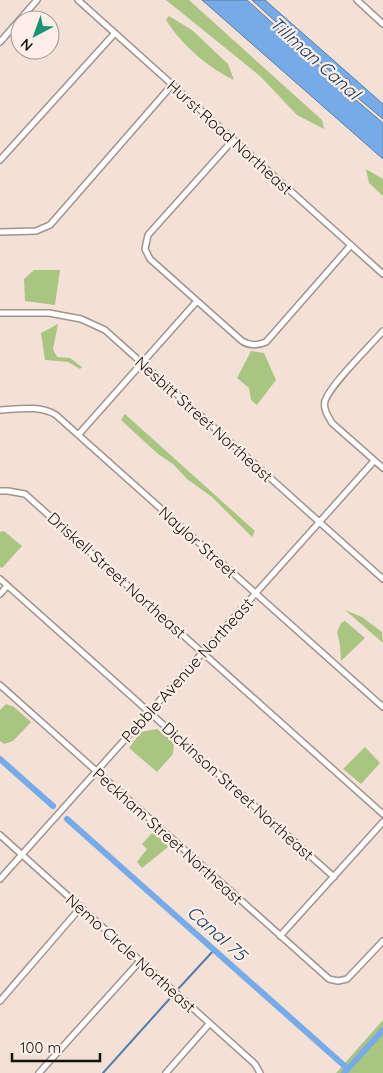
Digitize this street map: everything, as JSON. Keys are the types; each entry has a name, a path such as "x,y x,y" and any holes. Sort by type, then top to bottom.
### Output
{"street":[{"path":"0,42 37,0"},
{"name":"Hurst Road Northeast","path":"78,0 383,274"},
{"path":"356,0 383,24"},
{"path":"0,160 115,33"},
{"path":"0,232 36,231 50,225 172,85"},
{"path":"233,140 148,236 145,249 150,259 196,301 242,341 249,345 259,345 266,342 351,245"},
{"path":"79,434 196,301"},
{"name":"Nesbitt Street Northeast","path":"0,313 49,312 81,319 105,330 383,579"},
{"path":"383,331 331,390 325,402 326,414 332,423 383,468"},
{"name":"Naylor Street","path":"0,410 48,410 79,434 383,707"},
{"name":"Pebble Avenue Northeast","path":"0,879 374,461"},
{"name":"Driskell Street Northeast","path":"0,491 26,494 383,814"},
{"name":"Dickinson Street Northeast","path":"0,579 334,877"},
{"path":"0,594 7,586"},
{"name":"Peckham Street Northeast","path":"0,685 329,979 338,981 347,979 383,941"},
{"path":"280,936 383,822"},
{"name":"Nemo Circle Northeast","path":"0,835 255,1064 260,1073"},
{"path":"0,1001 81,907"},
{"path":"40,1073 140,961"},
{"path":"166,1073 210,1024"}],"green space":[{"path":"166,0 189,0 322,120 324,129 297,115 260,76"},
{"path":"169,16 192,30 228,64 234,80 214,69 187,47 166,20"},
{"path":"366,169 383,179 383,196 369,183"},
{"path":"34,270 60,270 55,305 25,301 24,279"},
{"path":"58,324 53,349 57,357 70,358 82,367 80,369 68,362 45,360 41,333"},
{"path":"251,351 264,353 276,380 257,405 251,400 249,388 237,378"},
{"path":"125,414 255,531 252,537 212,497 187,479 173,464 158,454 121,420"},
{"path":"4,531 22,546 2,568 0,567 0,532"},
{"path":"345,610 362,617 382,632 383,643"},
{"path":"345,621 365,638 341,661 337,632 341,623"},
{"path":"6,704 14,707 31,722 13,741 4,744 0,741 0,710"},
{"path":"157,729 174,741 173,754 157,772 129,748 141,732"},
{"path":"365,747 380,763 361,784 343,769"},
{"path":"152,833 165,841 168,847 142,868 137,862 147,849 142,844"},
{"path":"383,1020 383,1073 336,1073"}],"water":[{"path":"202,0 247,0 334,79 347,82 350,95 383,123 383,159"},
{"path":"252,0 265,0 383,104 383,119 352,93 349,79 335,76"}],"waterway":[{"name":"Canal 75","path":"0,759 53,806"},
{"name":"Canal 75","path":"67,819 348,1069"},
{"path":"179,988 214,950"},
{"path":"103,1073 173,995"},
{"path":"344,1073 383,1030"}],"water label":[{"name":"Tillman Canal","path":"315,58"}]}
